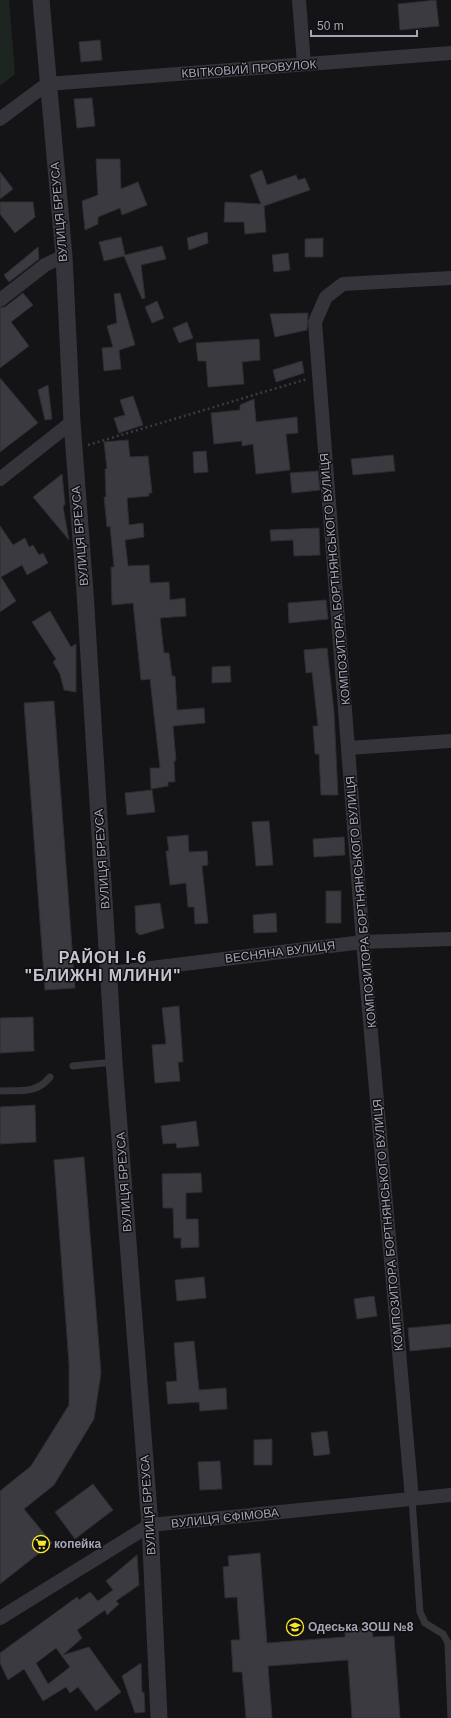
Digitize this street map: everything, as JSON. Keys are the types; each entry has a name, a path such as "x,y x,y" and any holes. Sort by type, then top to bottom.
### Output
{"street":[{"name":"ВУЛИЦЯ БРЕУСА","path":"41,0 47,84 64,256 72,422 85,592 110,973 114,1062 150,1525 159,1718"},
{"path":"299,0 304,64"},
{"name":"КВІТКОВИЙ ПРОВУЛОК","path":"47,84 451,53"},
{"path":"0,119 47,84"},
{"path":"0,300 45,265 64,256"},
{"name":"КОМПОЗИТОРА БОРТНЯНСЬКОГО ВУЛИЦЯ","path":"412,1499 363,942 315,322 320,307 326,297 343,284 451,278"},
{"path":"0,479 72,422"},
{"path":"348,748 451,740"},
{"name":"ВЕСНЯНА ВУЛИЦЯ","path":"110,973 363,942 451,939"},
{"name":"ВУЛИЦЯ ЄФІМОВА","path":"0,1618 150,1525 451,1495"}],"lane":[{"path":"73,1066 114,1062"},
{"path":"0,1091 34,1090 44,1085 50,1077"},
{"path":"412,1499 420,1612 425,1623 443,1634 448,1644 451,1718"}],"path":[{"path":"74,450 318,376"}],"shaded area":[{"path":"0,0 9,0 15,74 0,86"}],"building":[{"path":"436,0 439,26 400,30 398,4"},
{"path":"100,40 102,60 81,62 79,42"},
{"path":"92,98 95,126 77,128 74,99"},
{"path":"96,159 120,159 121,189 138,182 147,205 122,215 120,208 98,217 98,224 85,230 82,201 98,195"},
{"path":"262,170 267,185 296,175 298,180 305,178 310,190 264,206 266,232 245,234 244,222 224,222 225,202 261,204 250,175"},
{"path":"0,172 13,189 0,199"},
{"path":"0,202 33,202 35,217 15,233 0,214"},
{"path":"207,232 208,243 189,250 187,238"},
{"path":"121,237 125,255 162,246 166,259 141,265 145,298 142,299 124,256 104,261 99,242"},
{"path":"323,238 323,257 305,257 305,239"},
{"path":"38,247 39,259 9,282 4,275"},
{"path":"288,253 290,270 274,272 272,255"},
{"path":"23,293 33,305 11,322 29,346 0,368 0,308 5,307"},
{"path":"120,293 135,345 119,350 121,369 104,371 102,348 113,347 107,326 117,323 114,294"},
{"path":"157,301 164,318 152,323 145,307"},
{"path":"308,313 307,330 275,337 270,314"},
{"path":"187,322 193,338 179,343 173,328"},
{"path":"259,339 260,360 242,362 244,384 208,387 206,361 198,361 196,343"},
{"path":"302,361 304,373 276,382 273,370"},
{"path":"0,378 38,423 0,452"},
{"path":"48,385 52,419 45,420 38,390"},
{"path":"133,396 143,425 119,433 114,418 125,415 120,400"},
{"path":"254,399 256,422 297,417 298,433 286,434 290,470 256,474 253,444 242,446 242,441 214,444 211,413 240,410 240,405"},
{"path":"128,440 130,457 148,456 152,493 149,493 149,496 127,498 129,525 143,523 144,537 125,540 128,566 149,565 150,583 169,582 170,600 185,598 186,616 160,618 164,653 169,653 172,676 175,676 177,710 204,708 205,723 173,726 176,761 174,761 175,782 168,782 168,786 151,789 150,768 160,768 150,679 141,680 133,603 112,605 111,567 114,567 110,526 107,527 104,497 106,497 105,469 107,469 104,442"},
{"path":"206,451 208,472 194,473 193,452"},
{"path":"393,455 395,471 353,475 351,459"},
{"path":"318,471 320,490 292,493 290,473"},
{"path":"62,474 65,504 63,507 69,540 33,497"},
{"path":"0,526 13,545 25,538 29,547 33,545 39,555 43,553 48,563 27,575 22,565 1,577 16,601 0,612"},
{"path":"319,528 320,555 294,556 293,540 271,541 270,530"},
{"path":"326,600 328,619 289,623 288,603"},
{"path":"50,611 71,647 76,644 76,692 64,690 60,674 53,662 56,659 32,622"},
{"path":"327,648 334,712 338,795 321,795 319,754 315,754 313,726 318,726 312,672 306,673 304,650"},
{"path":"230,666 231,682 212,683 212,667"},
{"path":"54,701 75,988 45,990 24,703"},
{"path":"152,790 155,812 127,815 125,793"},
{"path":"269,821 273,865 256,866 252,822"},
{"path":"188,835 189,852 207,851 208,865 202,866 208,923 195,924 194,907 188,907 186,883 170,885 166,851 169,851 167,837"},
{"path":"344,837 345,855 314,857 313,839"},
{"path":"326,891 341,891 341,923 326,923"},
{"path":"160,903 164,928 140,935 136,932 135,906"},
{"path":"276,913 277,932 254,933 253,915"},
{"path":"179,1006 183,1062 178,1062 180,1081 155,1083 152,1045 166,1044 162,1008"},
{"path":"33,1017 34,1051 0,1053 0,1018"},
{"path":"35,1105 36,1142 0,1144 0,1107"},
{"path":"196,1121 199,1146 177,1148 176,1143 163,1144 161,1126"},
{"path":"84,1157 101,1373 94,1419 54,1485 24,1509 52,1543 0,1584 0,1491 31,1466 69,1405 69,1364 54,1160"},
{"path":"201,1173 202,1192 186,1193 186,1219 198,1219 199,1247 181,1248 181,1238 174,1238 173,1208 163,1208 162,1174"},
{"path":"204,1277 206,1298 177,1301 175,1280"},
{"path":"374,1296 377,1316 357,1319 354,1299"},
{"path":"451,1324 451,1347 410,1351 408,1328"},
{"path":"194,1341 199,1390 226,1388 227,1409 200,1411 199,1402 168,1404 166,1382 177,1381 174,1343"},
{"path":"327,1431 330,1454 314,1456 311,1433"},
{"path":"272,1439 272,1465 254,1465 254,1440"},
{"path":"220,1461 222,1489 200,1490 198,1462"},
{"path":"93,1484 113,1510 75,1539 55,1512"},
{"path":"260,1553 267,1643 345,1637 345,1629 372,1627 373,1637 394,1636 400,1718 352,1718 348,1660 268,1666 272,1718 246,1718 242,1672 233,1672 231,1640 240,1640 237,1597 225,1598 223,1567 229,1566 228,1556"},
{"path":"137,1555 139,1585 116,1601 119,1604 107,1615 105,1610 77,1630 82,1638 63,1655 89,1647 121,1692 96,1711 78,1687 70,1693 66,1687 43,1701 24,1669 8,1680 0,1663 0,1653 77,1597 79,1600 90,1592 98,1601 113,1590 106,1581","holes":["56,1648 70,1667 48,1684 36,1663"]},
{"path":"141,1663 142,1693 144,1692 145,1712 135,1713 122,1676"}],"place":[{"name":"копейка","path":"41,1544"},
{"name":"Одеська ЗОШ №8","path":"295,1627"}],"district":[{"name":"РАЙОН І-6 \"БЛИЖНІ МЛИНИ\"","path":"103,966"}]}
